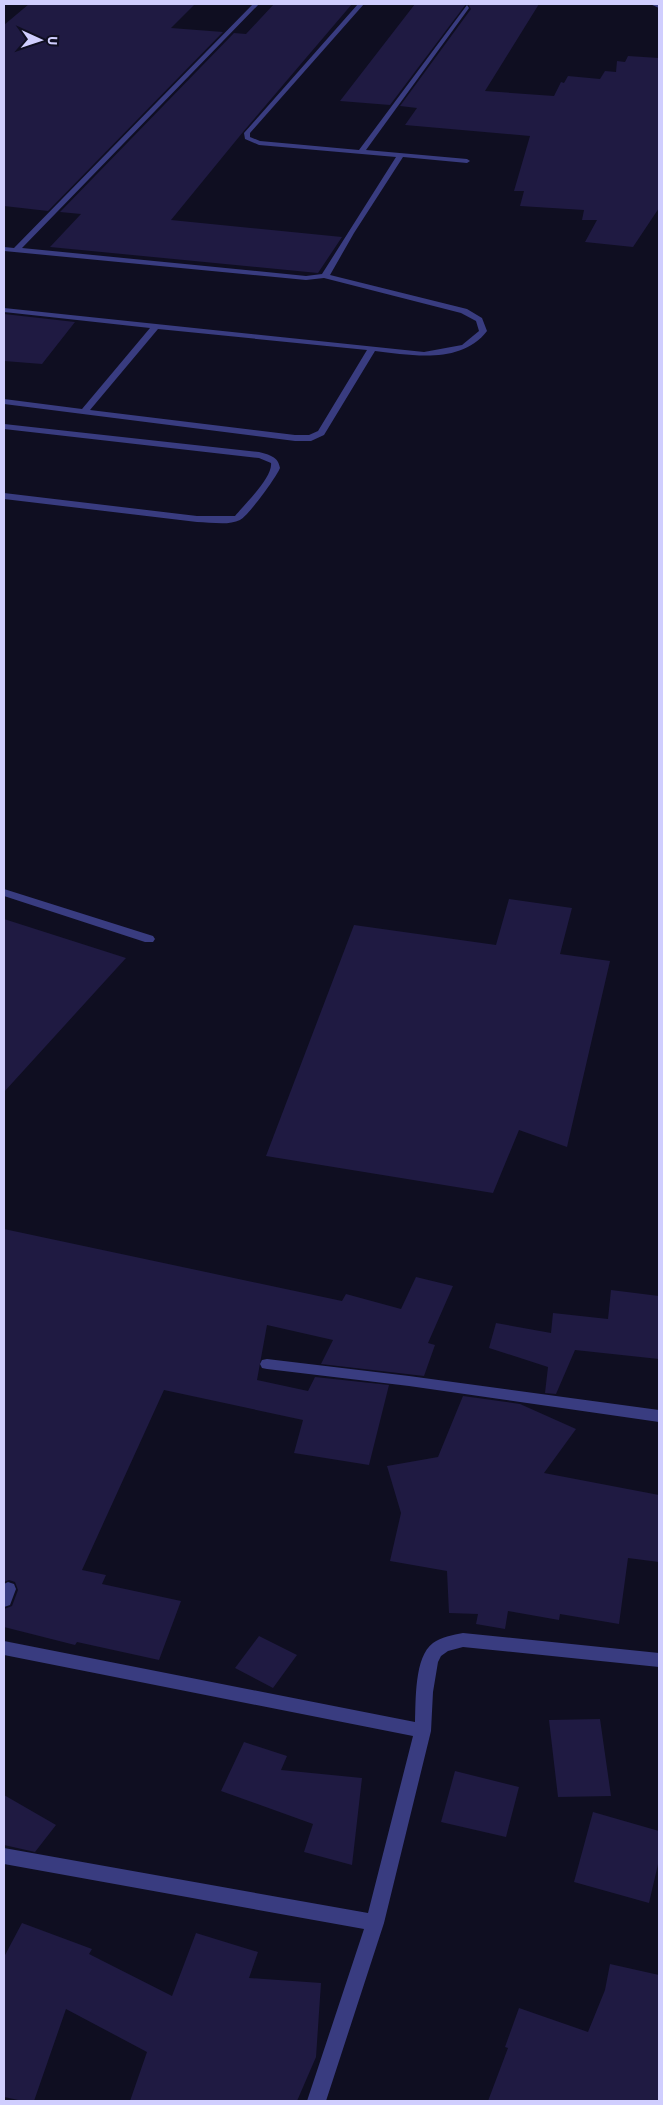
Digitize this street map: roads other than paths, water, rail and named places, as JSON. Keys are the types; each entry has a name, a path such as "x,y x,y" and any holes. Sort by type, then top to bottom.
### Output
{"street":[{"path":"16,250 256,4"},
{"path":"360,4 247,133 247,138 259,143 467,161"},
{"path":"653,4 659,6"},
{"path":"361,152 467,8"},
{"path":"324,276 328,273 350,233 401,156"},
{"path":"4,249 306,278 324,276 464,311 479,320 483,331 477,340 451,351 424,354 4,310"},
{"path":"84,412 156,326"},
{"path":"4,402 295,438 311,438 320,433 372,350"},
{"path":"4,426 259,455 268,457 275,462 276,468 238,518 227,520 197,519 4,496"},
{"path":"4,892 150,939"},
{"path":"267,1364 409,1381 659,1416"},
{"path":"317,2101 375,1923 423,1730 428,1672 432,1654 445,1643 464,1640 659,1660"},
{"path":"4,1648 423,1730"},
{"path":"4,1856 375,1923"}]}
